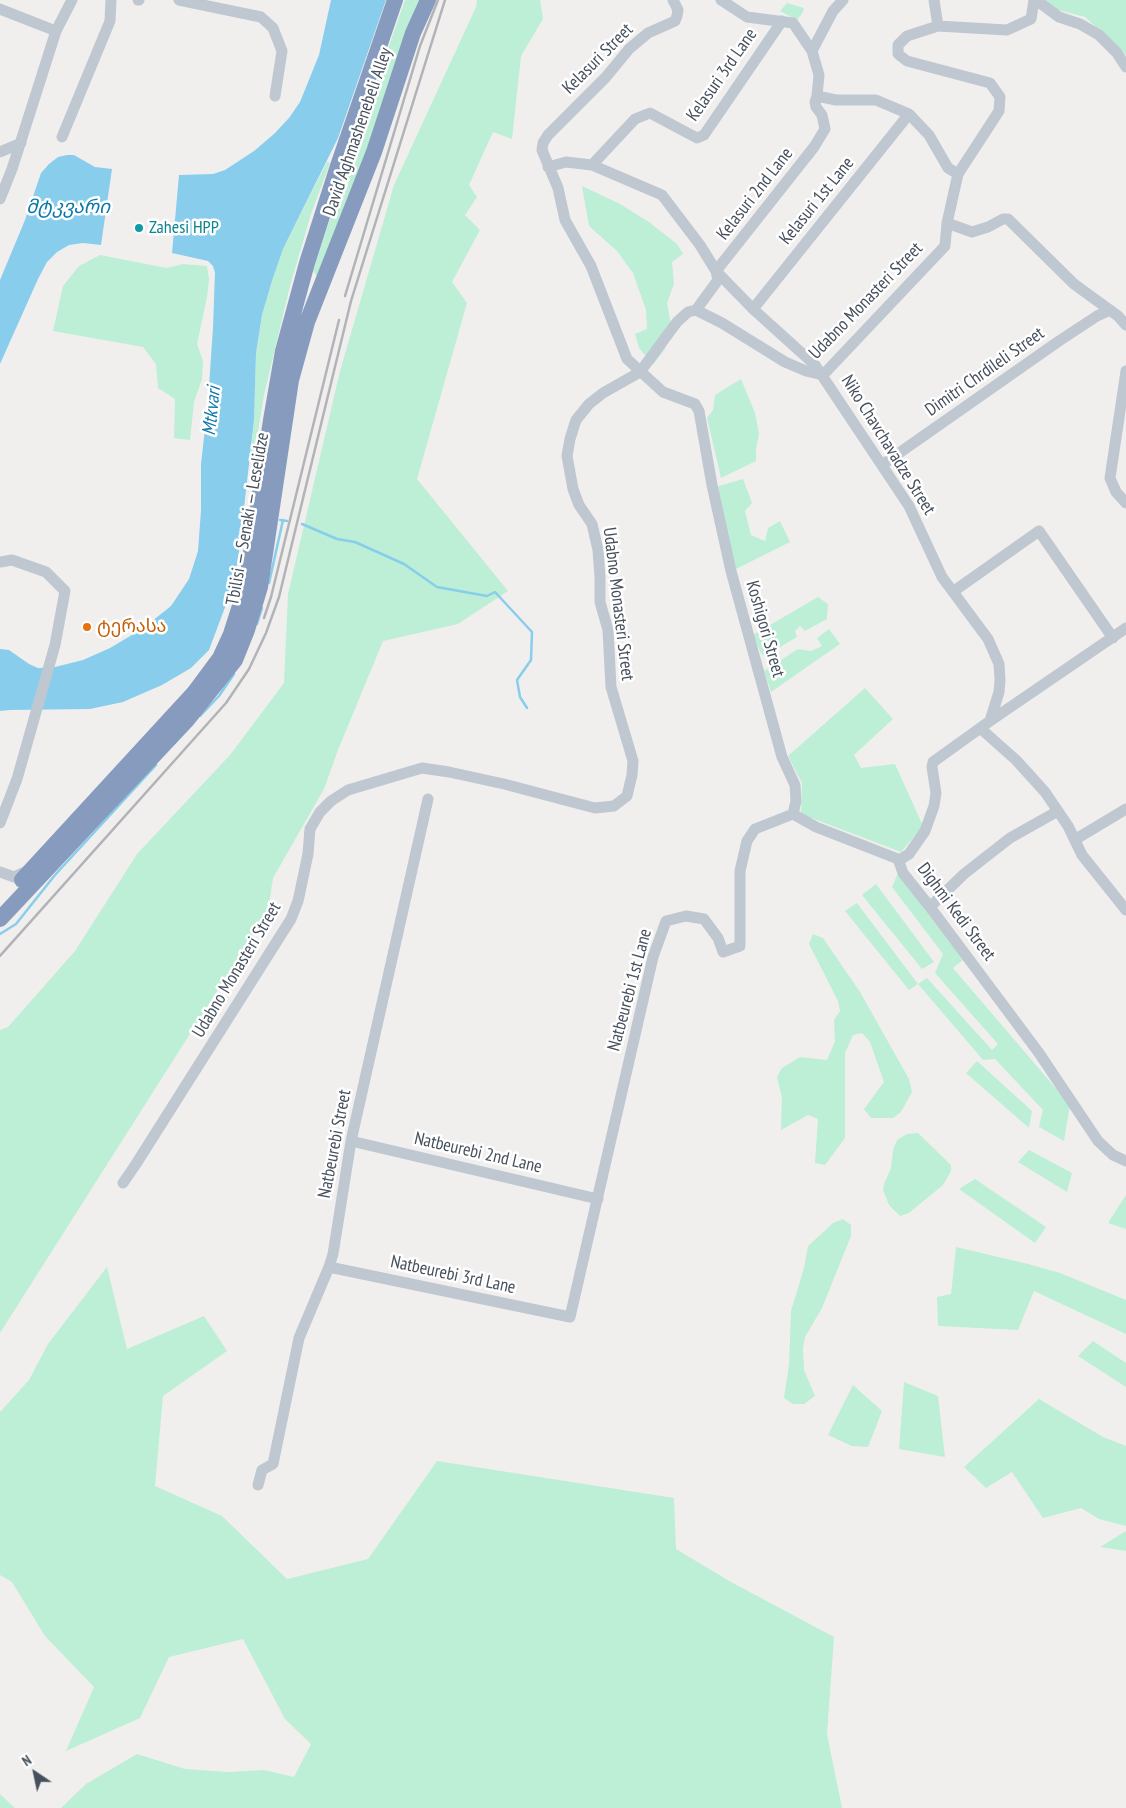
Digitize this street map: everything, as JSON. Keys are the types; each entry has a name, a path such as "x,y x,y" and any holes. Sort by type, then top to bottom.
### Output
{"highway":[{"name":"David Aghmashenebeli Alley","path":"307,262 395,0"},
{"name":"David Aghmashenebeli Alley","path":"324,276 342,239 374,152 413,33 428,0"},
{"name":"Tbilisi — Senaki — Leselidze","path":"0,904 183,706 211,672 229,640 246,587 270,420 284,351 307,262"},
{"name":"Tbilisi — Senaki — Leselidze","path":"0,920 187,720 235,660 247,630 260,586 291,380 307,322 324,276"}],"street":[{"path":"0,199 21,143 56,30 72,0"},
{"path":"62,137 110,22 111,0"},
{"path":"180,0 261,17 273,28 282,51 276,96"},
{"name":"Kelasuri Street","path":"542,150 543,143 548,135 606,77 629,49 648,33 675,21 678,10 673,0"},
{"path":"721,0 746,17 793,23 812,51 819,75 817,96 836,100 876,100 909,114 929,135 948,168 958,174"},
{"path":"812,51 833,11 843,0"},
{"path":"934,0 938,26"},
{"path":"1035,0 1059,17 1080,24 1099,35 1117,53 1126,67"},
{"name":"Udabno Monasteri Street","path":"123,1184 291,918 298,901 308,854 310,829 320,812 331,801 348,790 422,768 504,784 595,808 614,806 627,796 633,761 611,687 608,630 600,602 598,550 592,524 580,505 574,489 567,456 576,420 589,404 603,393 640,372 676,322 688,312 696,310 722,323 785,362 806,371 824,375 945,246 947,223 958,174 999,111 1000,97 990,83 907,62 898,54 898,45 906,36 938,26 1007,30 1031,19 1035,0"},
{"path":"0,9 56,30"},
{"name":"Kelasuri 3rd Lane","path":"592,165 635,120 650,113 697,138 704,135 782,22"},
{"name":"Kelasuri 2nd Lane","path":"696,310 718,280 716,271 814,147 825,129 822,115 816,107 817,96"},
{"name":"Kelasuri 1st Lane","path":"753,309 909,114"},
{"path":"0,152 21,143"},
{"name":"Koshigori Street","path":"542,150 558,188 565,220 591,266 627,359 663,392 695,404 699,412 730,572 782,757 794,785 796,801 793,814"},
{"name":"Niko Chavchavadze Street","path":"548,167 566,162 592,165 662,195 700,245 716,271 753,309 816,365 824,375 909,506 942,577 988,639 999,664 999,692 990,720"},
{"path":"947,223 972,232 988,228 1003,219 1008,219 1074,284 1118,316 1126,325"},
{"name":"Dimitri Chrdileli Street","path":"882,465 1058,341 1097,316 1110,310"},
{"path":"1126,371 1110,478 1116,492 1126,503"},
{"path":"954,591 1039,531 1113,638"},
{"path":"0,562 12,560 46,572 65,591 55,645 17,779 0,823"},
{"name":"Dighmi Kedi Street","path":"1125,631 990,720 933,762 936,793 934,806 925,831 909,854 902,859 898,859 903,873 1039,1053 1098,1141 1113,1155 1126,1161"},
{"path":"980,728 1016,760 1046,792 1076,839 1082,855 1126,910"},
{"name":"Natbeurebi Street","path":"258,1485 262,1470 273,1464 298,1338 333,1254 351,1141 428,799"},
{"path":"1076,839 1126,809"},
{"path":"930,907 964,874 1010,838 1058,811"},
{"path":"793,814 816,827 898,859"},
{"name":"Natbeurebi 1st Lane","path":"570,1318 653,957 666,921 686,916 704,919 718,938 723,952 740,946 740,871 747,841 754,830 793,814"},
{"path":"0,872 14,877 35,866"},
{"name":"Natbeurebi 2nd Lane","path":"351,1141 598,1198"},
{"name":"Natbeurebi 3rd Lane","path":"329,1267 570,1318"}],"green space":[{"path":"405,0 421,0 376,126 317,276 313,271"},
{"path":"477,0 540,0 543,19 521,56 512,139 493,132 469,185 477,197 465,215 480,230 452,282 467,303 417,479 508,591 458,624 383,641 324,789 273,878 268,911 0,1333 0,1030 8,1027 75,951 137,854 230,755 284,683 288,594 340,371 394,185 476,7"},
{"path":"1045,0 1126,0 1126,55 1085,17 1051,8"},
{"path":"787,3 804,8 797,20 780,11"},
{"path":"327,162 330,163 311,214 290,286 264,395 253,461 250,462 254,420 256,353 262,315 283,249"},
{"path":"582,186 620,204 649,222 677,244 683,254 672,262 674,284 667,303 672,329 665,349 653,365 639,348 635,334 647,329 646,310 633,273 617,251 589,226"},
{"path":"100,255 167,268 183,264 207,266 209,279 207,297 197,344 203,361 202,379 194,402 190,440 174,438 175,399 158,388 156,364 143,347 53,331 63,286 79,266"},
{"path":"741,379 755,413 759,434 756,461 721,478 707,418 713,410 715,395"},
{"path":"743,479 752,503 745,511 751,535 765,541 768,528 780,521 790,542 736,569 716,487"},
{"path":"818,597 828,604 827,619 805,631 800,626 795,631 797,637 765,656 761,653 753,635"},
{"path":"829,629 840,644 771,692 764,671 798,649 811,651 822,646 817,638"},
{"path":"865,688 893,719 854,755 861,768 895,764 923,826 901,852 801,814 802,783 788,756"},
{"path":"898,873 963,960 953,968 1070,1105 1064,1141 1039,1127 1043,1110 995,1059 983,1060 918,984 927,978 992,1050 998,1044 935,973 943,954 892,887"},
{"path":"876,884 934,962 922,969 862,895"},
{"path":"857,903 918,984 909,990 845,911"},
{"path":"813,934 823,938 860,992 909,1079 912,1092 901,1112 893,1118 871,1118 864,1109 884,1082 870,1042 862,1033 853,1035 845,1053 845,1138 825,1165 815,1163 818,1119 808,1115 781,1130 782,1098 777,1077 782,1068 800,1057 827,1060 835,1041 834,1020 840,1011 838,1001 809,944"},
{"path":"977,1061 1032,1111 1029,1128 966,1073"},
{"path":"918,1133 951,1165 951,1171 943,1185 909,1213 900,1216 889,1205 883,1190 884,1184 891,1168 893,1150 897,1140 907,1134"},
{"path":"1029,1150 1072,1173 1067,1192 1018,1162"},
{"path":"975,1179 1046,1227 1035,1243 959,1189"},
{"path":"1126,1195 1126,1229 1108,1223"},
{"path":"843,1219 851,1225 851,1236 822,1308 805,1337 803,1348 804,1370 815,1396 804,1404 793,1404 784,1398 789,1365 791,1311 804,1268 808,1246 833,1223"},
{"path":"956,1247 1060,1273 1126,1300 1126,1334 1034,1291 1018,1330 938,1326 937,1297 951,1294"},
{"path":"107,1267 127,1349 204,1316 227,1351 163,1396 155,1486 222,1516 287,1579 368,1559 437,1461 674,1498 676,1549 731,1582 834,1637 827,1734 842,1808 61,1808 86,1784 137,1754 185,1769 229,1772 264,1770 294,1777 311,1744 285,1719 243,1639 169,1657 140,1718 66,1751 94,1687 45,1636 12,1582 0,1575 0,1412 29,1380 48,1344"},
{"path":"1093,1341 1126,1363 1126,1387 1078,1356"},
{"path":"904,1382 938,1396 945,1457 899,1449"},
{"path":"853,1385 882,1411 868,1447 852,1446 828,1435"},
{"path":"1039,1399 1103,1437 1126,1446 1126,1526 1099,1519 1081,1508 1043,1518 1012,1472 986,1488 964,1467"},
{"path":"1126,1531 1126,1551 1100,1547"},
{"path":"0,1794 15,1808 0,1808"}],"water":[{"name":"Mtkvari","path":"331,0 386,0 338,138 283,249 262,315 256,353 254,420 238,561 230,594 209,650 191,668 162,685 123,702 90,709 0,711 0,649 9,650 38,668 55,667 83,660 110,648 142,629 171,606 189,579 198,551 201,510 201,464 208,401 215,273 213,266 208,261 172,253 179,175 213,174 225,170 254,151 289,118 300,102 319,55"},
{"name":"მტკვარი","path":"74,155 95,167 112,169 101,245 83,243 69,245 57,252 47,262 0,364 0,280 25,220 41,173 58,157"}],"waterway":[{"path":"280,520 287,521"},
{"path":"269,583 283,520"},
{"path":"302,524 337,539 355,542 404,564 437,587 487,596 495,592 532,632 531,660 517,680 520,697 527,708"},
{"path":"257,624 262,608"},
{"path":"200,716 219,696 234,674"},
{"path":"0,934 16,924 55,875 156,765"}],"railway":[{"path":"345,296 420,46 438,0"},
{"path":"0,956 226,703 249,669 266,633 279,597 351,301 445,0"},
{"path":"264,618 271,597 339,320"}],"place":[{"name":"Zahesi HPP","path":"139,228"},
{"name":"ტერასა","path":"87,627"}]}
